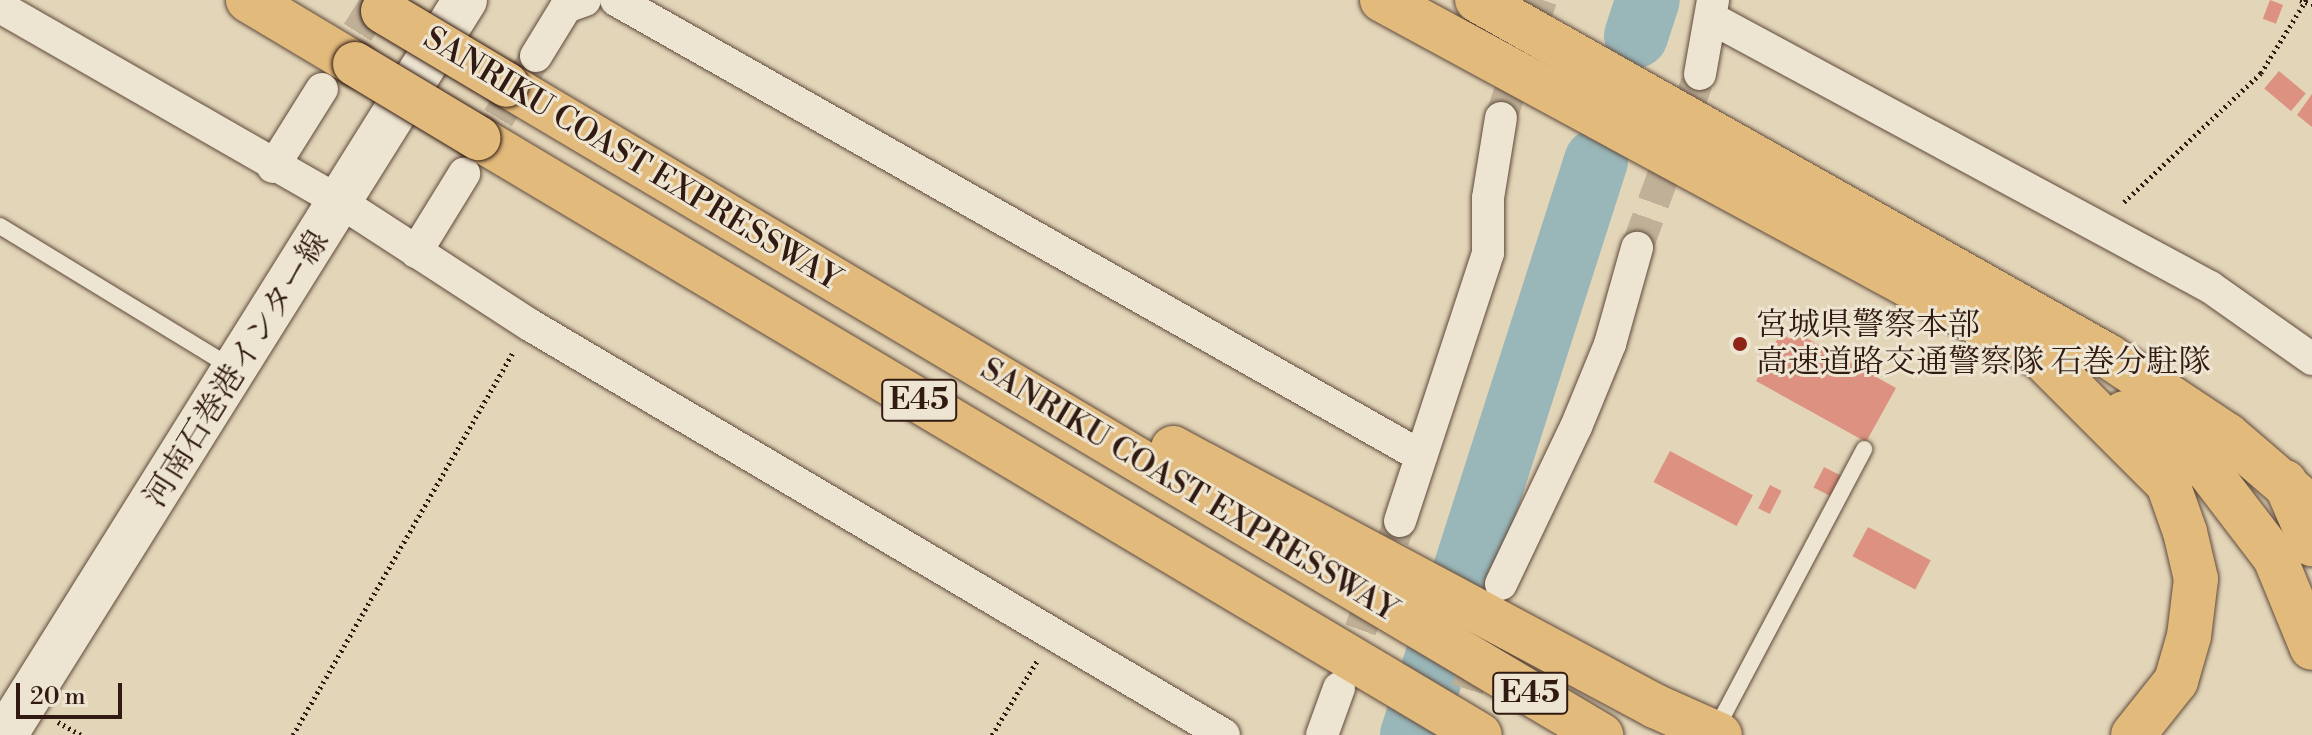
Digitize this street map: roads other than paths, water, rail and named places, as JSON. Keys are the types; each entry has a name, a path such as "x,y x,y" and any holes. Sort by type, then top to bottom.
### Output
{"highway":[{"name":"SANRIKU COAST EXPRESSWAY","path":"248,0 338,77 1350,675 1440,711 1480,735"},
{"path":"1382,0 2041,357 2207,469 2275,558 2312,648"},
{"path":"1477,0 2108,356 2298,494 2312,544"},
{"name":"SANRIKU COAST EXPRESSWAY","path":"374,6 521,70 734,220 1391,585 1458,651 1601,735"},
{"path":"2041,357 2168,484 2185,532 2196,579 2189,636 2176,681 2133,735"},
{"path":"1391,585 1487,595 1655,706 1717,734"}],"main road":[{"name":"河南石巻港インター線","path":"5,735 342,203 465,0"}],"street":[{"path":"521,70 566,7 585,0"},
{"path":"616,0 1421,456"},
{"path":"0,7 273,167 342,203 530,325 1055,632 1224,735"},
{"path":"1700,74 1712,9 2210,287 2312,359"},
{"path":"273,167 338,77"},
{"path":"1400,521 1488,253 1488,198 1501,118"},
{"path":"416,252 471,156"},
{"path":"1487,595 1576,427 1610,344 1637,248"},
{"path":"1322,735 1350,675"}],"lane":[{"path":"0,226 236,370"},
{"path":"1717,734 1864,449"}],"waterway":[{"path":"1636,36 1648,0"},
{"path":"1412,735 1596,161"}],"tunnel":[{"path":"332,73 378,0"},
{"path":"1501,118 1541,0"},
{"path":"473,159 536,56"},
{"path":"1637,248 1700,74"},
{"path":"1344,675 1400,521"},
{"path":"1453,735 1483,640"}],"place":[{"name":"宮城県警察本部 高速道路交通警察隊 石巻分駐隊","path":"1740,344"}]}
